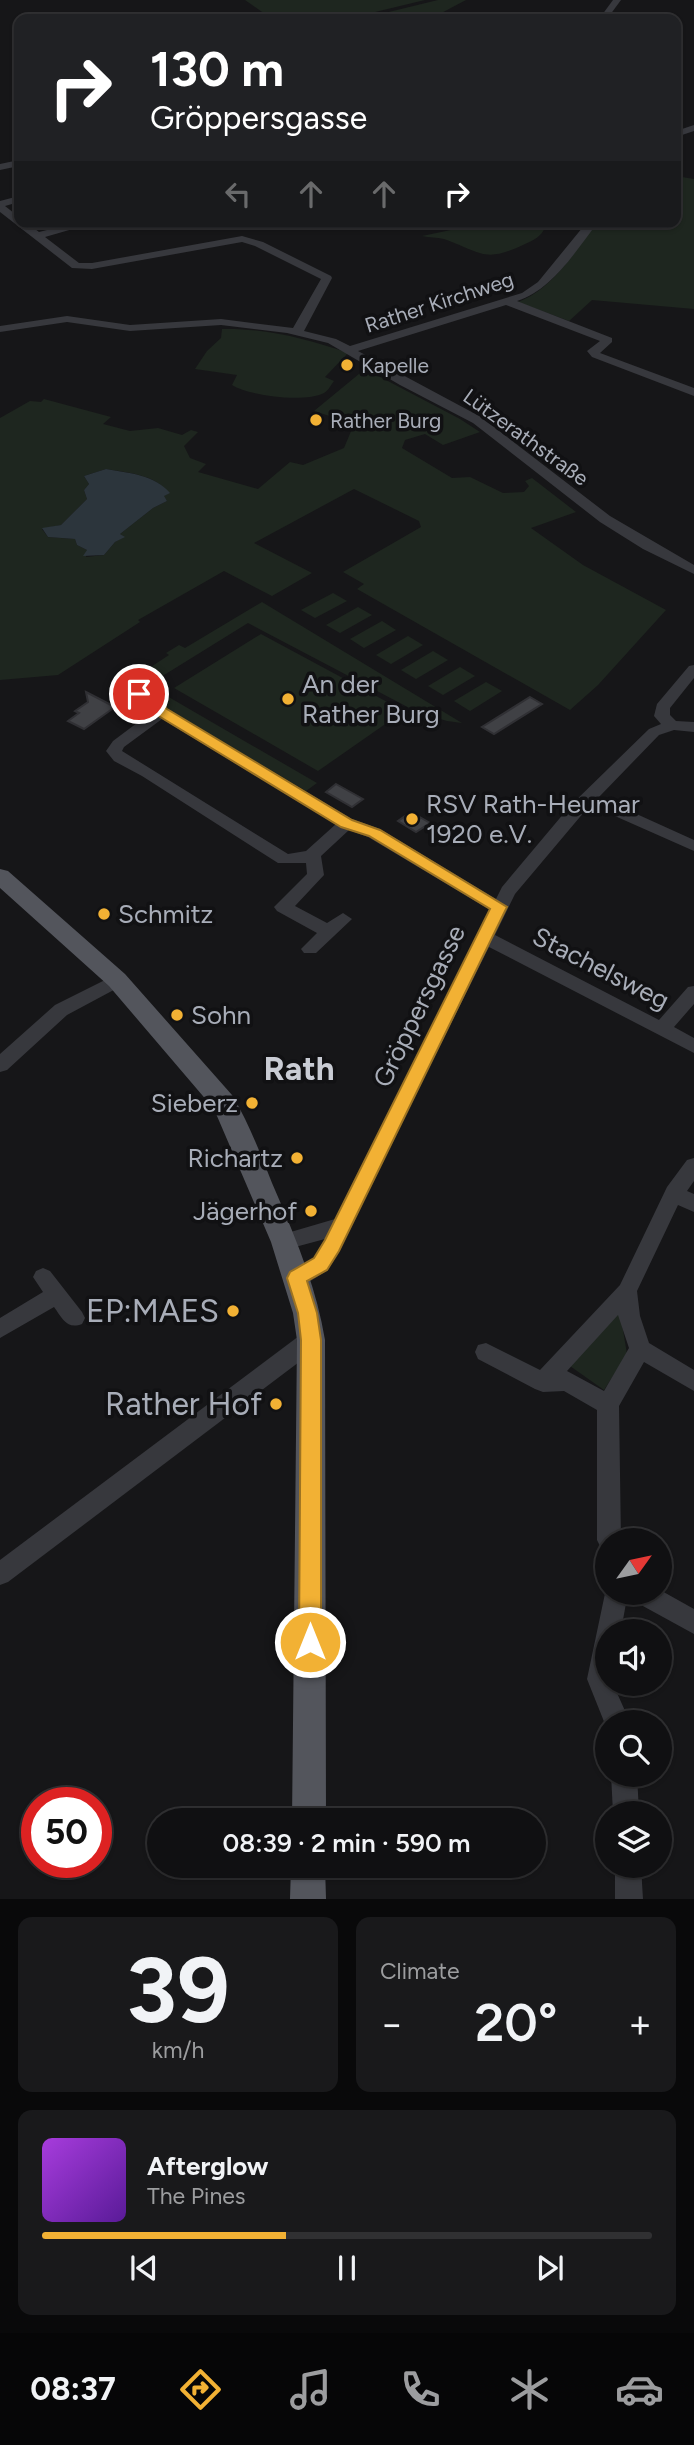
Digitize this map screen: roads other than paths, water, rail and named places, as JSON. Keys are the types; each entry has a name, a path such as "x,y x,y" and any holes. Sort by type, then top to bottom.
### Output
{"main road":[{"path":"0,876 117,981 223,1102 232,1117 297,1278 311,1340 309,1808"},
{"path":"308,1878 308,1899"}],"street":[{"path":"0,205 14,217"},
{"path":"27,228 71,264 84,267 242,239 259,244 327,278 300,329 295,332"},
{"path":"37,236 68,228"},
{"name":"Rather Kirchweg","path":"350,350 526,295 542,284 588,228"},
{"path":"508,302 608,340 593,351 596,355 694,392"},
{"name":"Lützerathstraße","path":"0,329 69,319 117,327 221,322 295,332 332,341 404,383 477,420 605,519 648,547 694,570"},
{"path":"694,669 662,707 662,716 672,724 694,727"},
{"path":"123,684 155,703 162,712 346,823 374,833 484,901 499,907"},
{"path":"162,712 118,744 114,751 120,758 154,776 284,859 300,861 313,856 346,823"},
{"name":"Gröppersgasse","path":"297,1278 321,1264 499,907 521,874 588,798 654,732 672,724"},
{"path":"588,798 694,846"},
{"path":"313,856 316,875 283,907 329,932"},
{"path":"310,949 343,919"},
{"name":"Stachelsweg","path":"484,937 694,1046"},
{"path":"0,1065 61,1010 117,981"},
{"path":"662,1029 694,992"},
{"path":"543,1382 627,1291 674,1193 694,1166"},
{"path":"674,1193 694,1204"},
{"path":"284,1242 341,1226"},
{"path":"43,1277 74,1318"},
{"path":"627,1291 629,1317 640,1349 694,1381"},
{"path":"0,1329 56,1295"},
{"path":"0,1574 311,1340"},
{"path":"607,1528 608,1405 640,1349"},
{"path":"486,1352 543,1382 567,1381 608,1405"},
{"path":"612,1710 598,1679 613,1605"},
{"path":"663,1605 694,1622"},
{"path":"628,1878 629,1899"}],"place":[{"name":"Kapelle","path":"347,365"},
{"name":"Rather Burg","path":"316,420"},
{"name":"An der Rather Burg","path":"288,699"},
{"name":"RSV Rath-Heumar 1920 e.V.","path":"412,819"},
{"name":"Schmitz","path":"104,914"},
{"name":"Sohn","path":"177,1015"},
{"name":"Sieberz","path":"252,1103"},
{"name":"Richartz","path":"297,1158"},
{"name":"Jägerhof","path":"311,1211"},
{"name":"EP:MAES","path":"233,1311"},
{"name":"Rather Hof","path":"276,1404"}],"district":[{"name":"Rath","path":"299,1068"}]}
